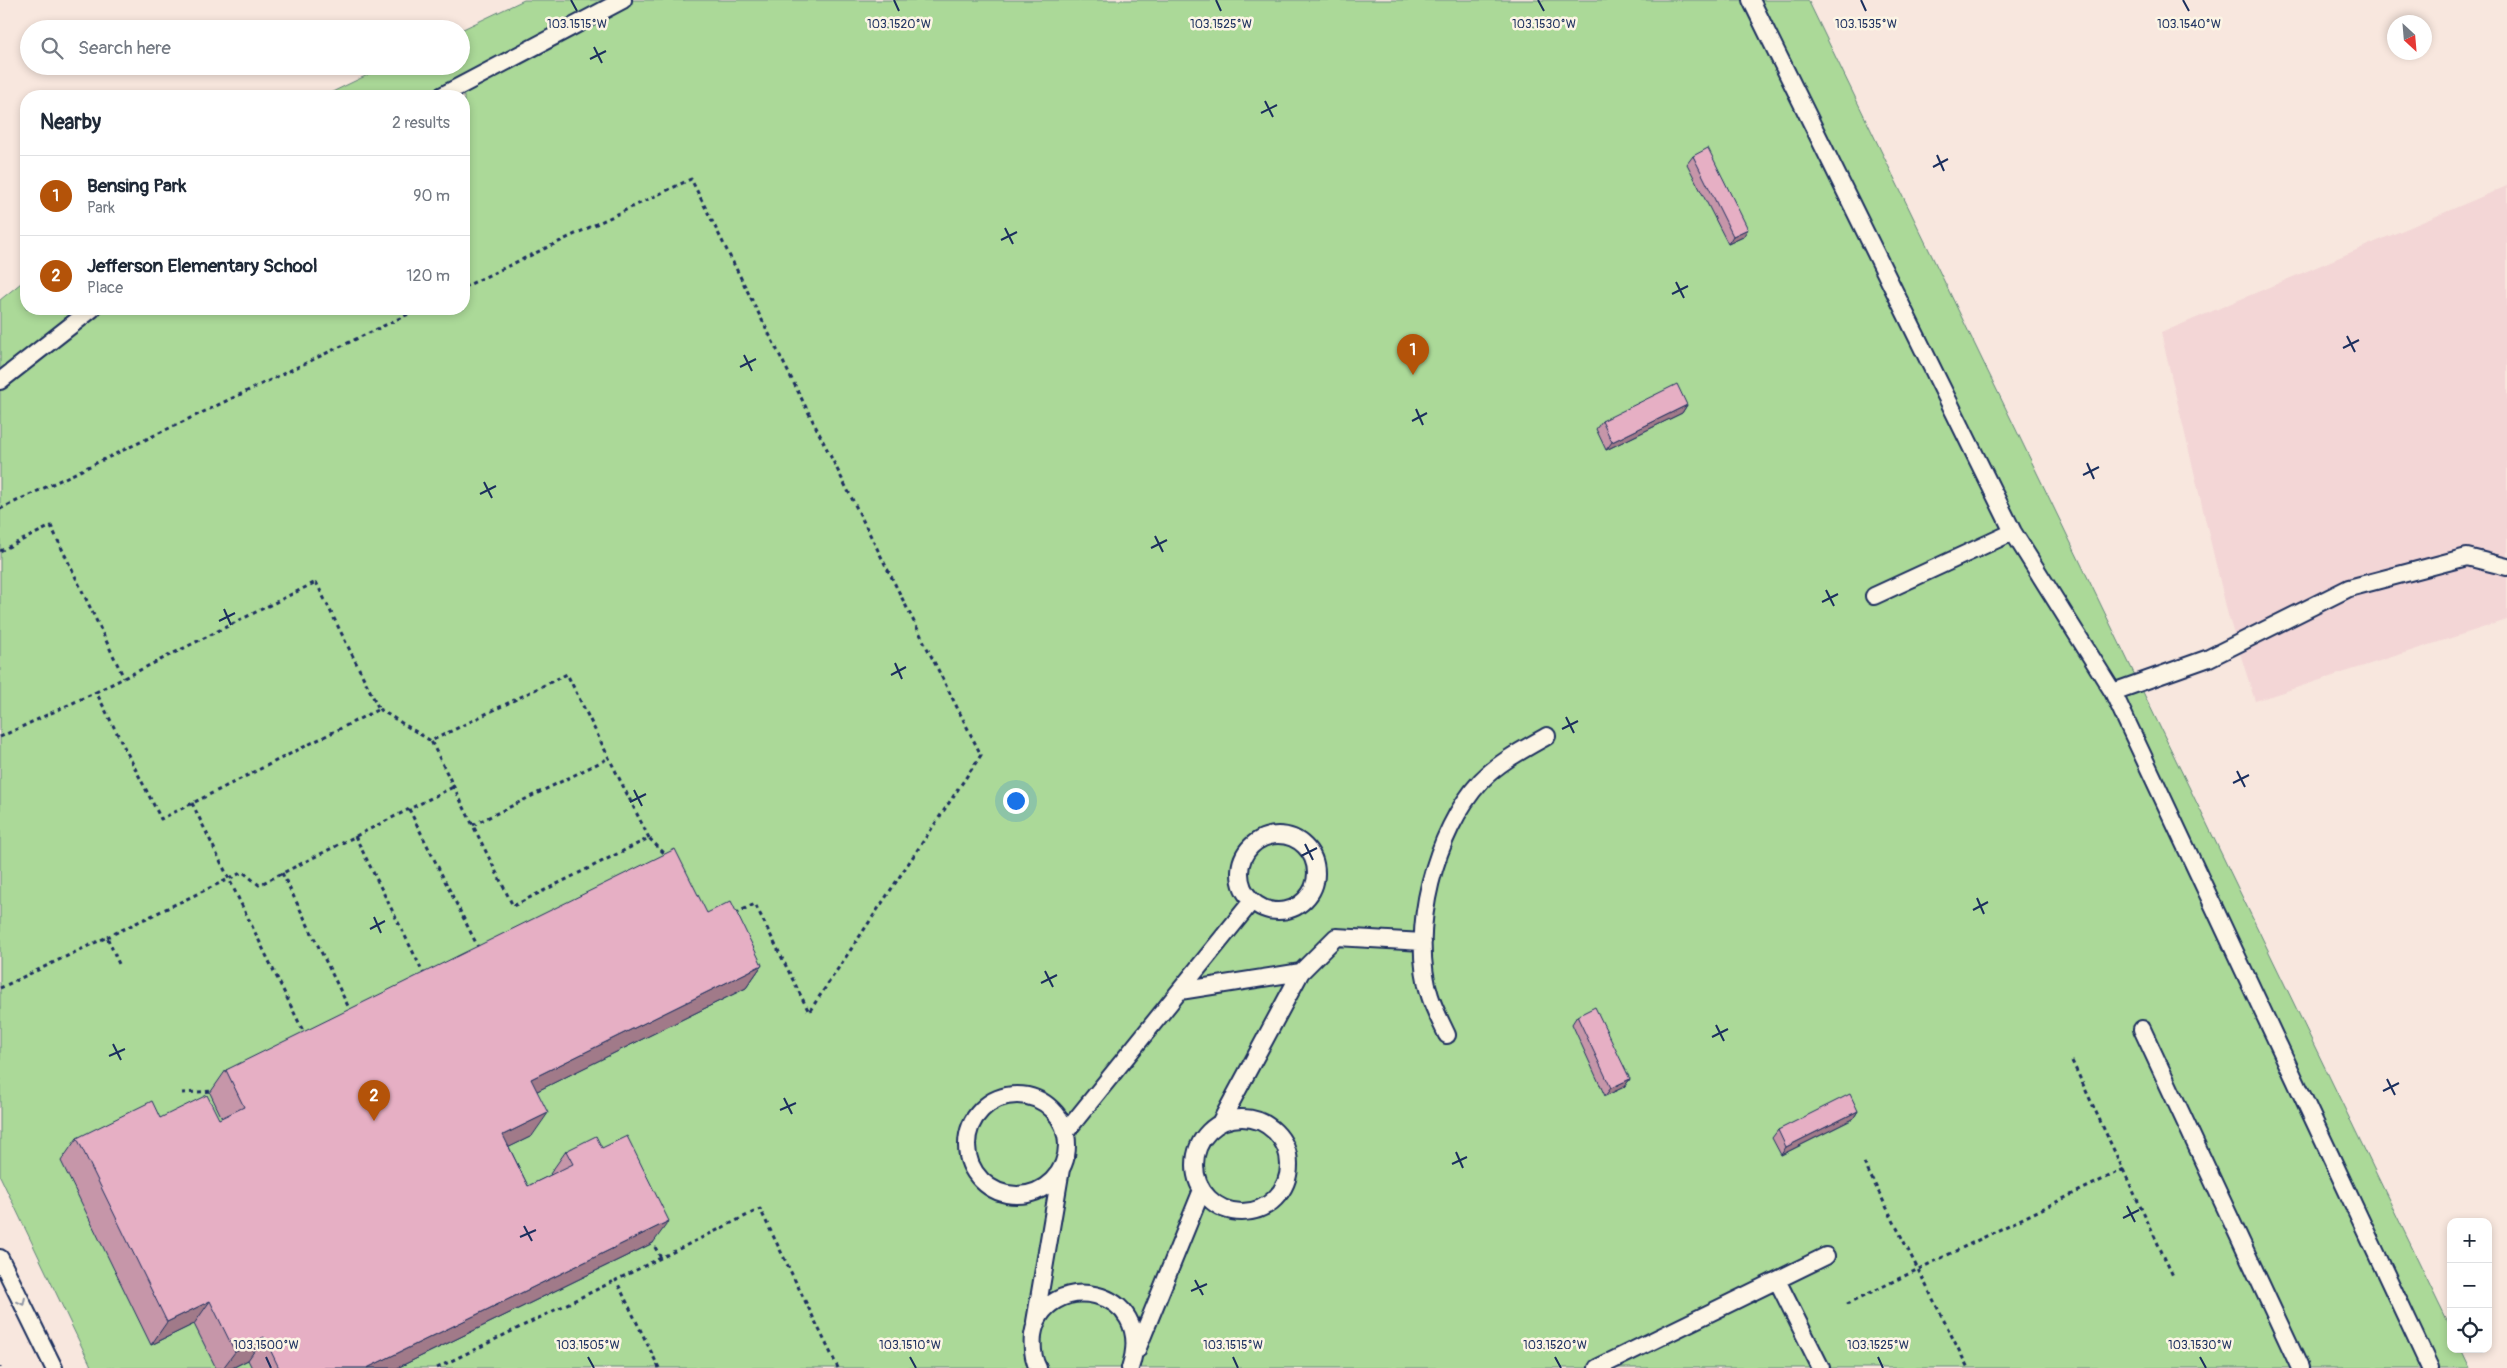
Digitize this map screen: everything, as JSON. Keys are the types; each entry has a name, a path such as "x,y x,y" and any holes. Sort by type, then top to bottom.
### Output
{"lane":[{"path":"452,90 623,0"},
{"path":"1751,0 2013,532 2113,692 2430,1368"},
{"path":"0,382 84,315"},
{"path":"1874,596 2013,532"},
{"path":"2113,692 2209,658 2349,588 2467,557 2507,567"},
{"path":"1447,1035 1430,996 1423,942 1428,889 1439,852 1457,813 1481,781 1512,756 1547,736"},
{"path":"1277,835 1289,837 1300,842 1309,851 1316,868 1314,886 1309,897 1300,905 1288,910 1275,912 1263,909 1252,901 1244,891 1240,878 1245,854 1254,844 1265,838 1277,835"},
{"path":"1065,1133 1252,901"},
{"path":"1220,1123 1301,972 1336,937 1423,942"},
{"path":"1180,991 1301,972"},
{"path":"2142,1029 2300,1368"},
{"path":"1038,1368 1032,1345 1066,1149 1065,1133 1059,1118 1049,1106 1034,1098 1019,1095 1002,1097 986,1104 975,1117 968,1132 967,1148 970,1165 980,1178 993,1189 1009,1194 1026,1194 1041,1188 1054,1178 1062,1164"},
{"path":"1235,1118 1251,1119 1266,1124 1278,1134 1286,1147 1290,1163 1288,1178 1280,1193 1269,1204 1256,1210 1240,1212 1218,1206 1202,1190 1196,1168 1199,1146 1208,1133 1220,1123 1235,1118"},
{"path":"1133,1360 1202,1190"},
{"path":"1597,1368 1826,1256"},
{"path":"0,1258 54,1368"},
{"path":"1777,1280 1821,1368"},
{"path":"1034,1328 1043,1313 1055,1301 1070,1294 1088,1293 1104,1297 1118,1306 1129,1319 1135,1335 1133,1360"}],"path":[{"path":"470,285 691,179 981,755 809,1012 755,904 731,916"},
{"path":"0,509 406,315"},
{"path":"0,551 51,526 124,678"},
{"path":"0,737 96,692 316,582 379,709 431,741 513,906 649,838"},
{"path":"431,741 567,674 649,838 675,864"},
{"path":"96,692 161,819 379,709"},
{"path":"473,825 609,758"},
{"path":"0,988 243,872 259,885 453,787"},
{"path":"192,803 309,1044"},
{"path":"409,809 484,958"},
{"path":"355,836 426,976"},
{"path":"282,873 351,1013"},
{"path":"107,937 119,964"},
{"path":"2072,1061 2174,1278"},
{"path":"182,1093 210,1093 218,1089"},
{"path":"1864,1163 1968,1368"},
{"path":"1847,1304 2124,1169"},
{"path":"437,1368 760,1209 838,1368"},
{"path":"649,1235 661,1259"},
{"path":"616,1280 659,1368"}],"shaded area":[{"path":"2507,186 2507,620 2255,701 2228,615 2161,333"}],"green space":[{"path":"524,0 1808,0 2447,1320 2447,1353 2463,1353 2470,1368 92,1368 0,1176 0,300 20,284 20,315 470,315 470,90 336,90 367,75 470,75 470,26"}],"building":[{"path":"1708,148 1748,229 1733,236 1693,156"},
{"path":"1677,384 1687,405 1612,442 1602,421"},
{"path":"675,849 707,913 731,901 762,965 531,1079 548,1113 503,1135 528,1186 573,1164 566,1151 596,1136 602,1148 627,1136 669,1221 367,1368 279,1368 264,1337 235,1352 210,1301 167,1322 77,1138 152,1101 160,1118 207,1095 219,1119 244,1107 226,1070"},
{"path":"1595,1007 1630,1079 1611,1088 1577,1016"},
{"path":"1850,1094 1858,1111 1786,1147 1778,1130"}],"place":[{"name":"Bensing Park","path":"1413,375"},
{"name":"Jefferson Elementary School","path":"374,1121"}]}
